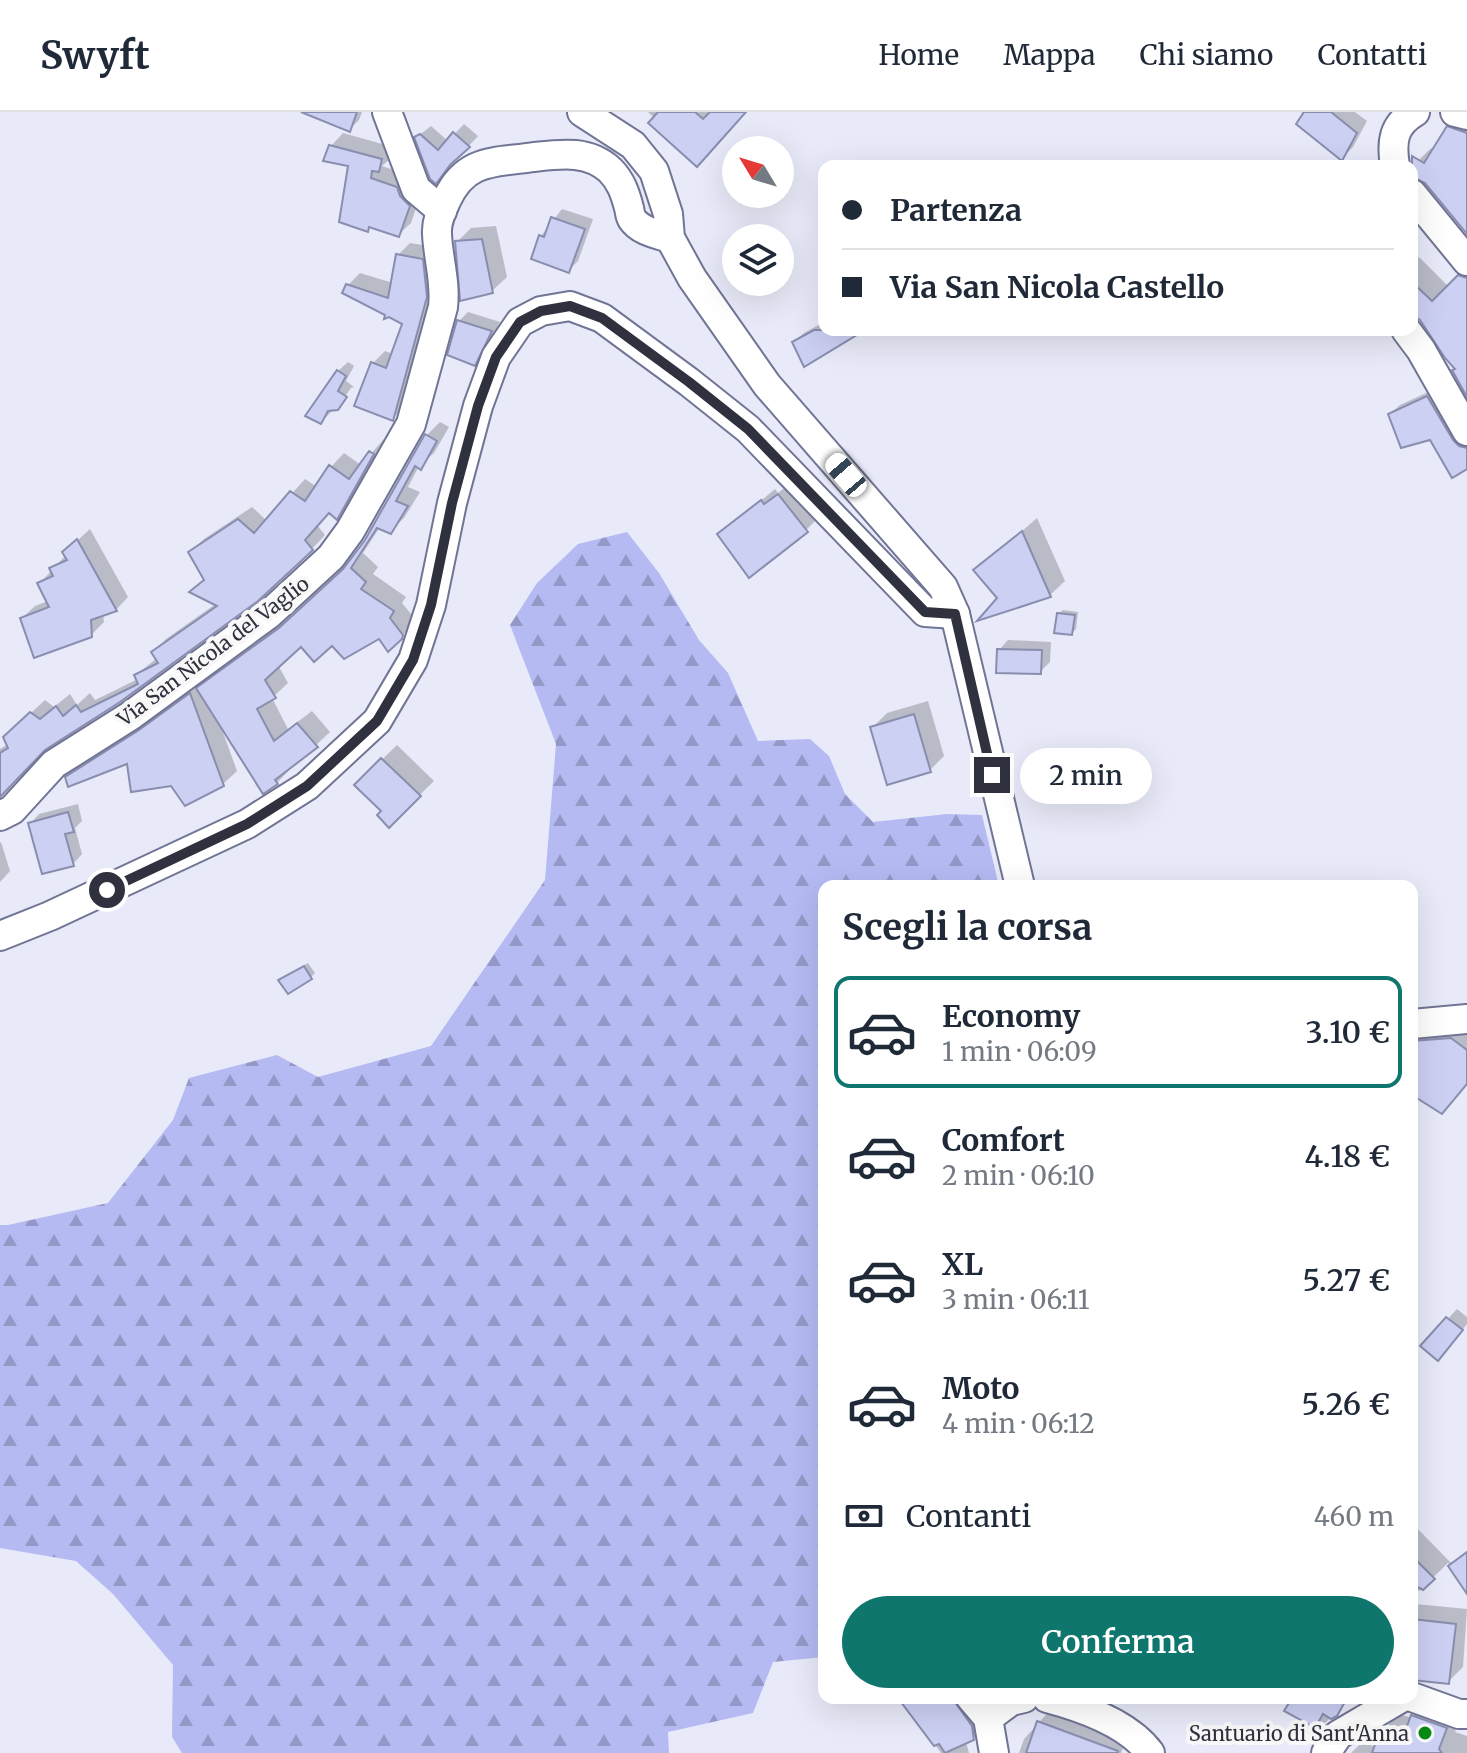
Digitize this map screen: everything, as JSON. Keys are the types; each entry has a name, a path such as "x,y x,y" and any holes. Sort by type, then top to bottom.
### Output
{"street":[{"path":"387,112 416,189 442,211"},
{"path":"582,112 633,145 654,171 668,214 670,238 692,278 767,385 943,587 955,614 1019,880"},
{"path":"1394,160 1392,147 1397,127 1415,112"},
{"path":"1455,112 1467,115"},
{"name":"Via San Nicola del Vaglio","path":"0,816 12,810 60,761 130,716 269,614 331,557 350,531 411,424 420,399 443,307 436,231 454,183 467,170 478,165 577,154 588,157 609,169 624,189 632,220 648,232 670,238"},
{"path":"1418,201 1467,261"},
{"path":"0,936 50,916 247,824 307,786 377,721 413,660 431,605 452,503 478,406 496,357 520,322 541,311 570,306 602,318 748,429 925,612 955,614"},
{"path":"1410,336 1467,431"},
{"path":"1418,1023 1467,1019"},
{"path":"1418,1699 1467,1714"},
{"path":"1070,1704 1140,1739 1150,1753"},
{"path":"1326,1753 1338,1735 1391,1704"},
{"path":"979,1708 994,1753"}],"green space":[{"path":"627,532 659,573 699,640 728,673 758,741 810,739 829,756 845,794 873,822 947,814 982,815 998,880 818,880 818,1658 773,1662 753,1713 668,1732 669,1753 182,1753 172,1737 173,1665 113,1594 76,1561 0,1548 0,1225 108,1203 173,1120 189,1078 277,1055 318,1077 431,1046 545,880 556,744 510,625 537,583 578,544"}],"building":[{"path":"301,112 357,112 350,132"},
{"path":"658,112 695,112 703,119 710,112 746,112 697,167 648,123"},
{"path":"1304,112 1331,112 1357,133 1341,160 1296,124"},
{"path":"1447,126 1467,133 1467,234 1425,183 1418,180 1418,160 1412,160 1412,156 1424,163"},
{"path":"453,132 470,147 450,165 436,184 430,179 414,137 420,134 438,150"},
{"path":"329,145 382,159 379,172 372,171 371,178 397,187 400,196 410,206 399,237 369,227 368,232 339,222 348,166 323,161"},
{"path":"551,217 585,229 569,273 531,259 539,235 544,237"},
{"path":"482,239 493,293 460,301 455,241"},
{"path":"396,254 423,259 427,297 393,421 354,406 371,362 386,368 402,324 389,317 384,319 385,315 342,293 346,284 388,298"},
{"path":"1458,275 1467,278 1467,397 1452,370 1455,369 1418,318 1418,288 1432,301"},
{"path":"457,320 492,331 475,366 447,355"},
{"path":"814,330 818,330 818,336 855,336 804,367 792,342"},
{"path":"337,370 346,376 338,391 347,397 338,410 328,411 321,424 305,416"},
{"path":"1427,396 1453,440 1467,448 1467,469 1452,478 1430,440 1401,448 1388,414"},
{"path":"425,434 437,441 421,470 415,466 396,501 408,506 391,534 377,528 351,568 366,582 361,589 394,611 390,618 403,635 402,639 388,652 379,639 344,659 332,646 314,662 301,647 265,680 276,698 257,709 274,741 297,723 318,747 275,780 278,784 263,794 196,688 279,628 343,569 365,540"},
{"path":"369,451 374,454 337,520 329,513 305,540 313,550 258,601 120,702 45,750 0,797 0,753 8,748 3,737 30,712 40,719 56,706 63,716 76,705 81,712 138,684 134,675 158,663 151,652 217,606 189,592 204,580 188,552 238,519 254,533 290,491 305,501 329,465 349,479"},
{"path":"778,494 808,532 749,578 717,534 761,500 764,504"},
{"path":"1022,531 1051,597 977,621 997,598 973,570"},
{"path":"77,539 117,611 91,620 92,637 34,658 20,618 49,607 37,583 53,576 49,568 67,560 62,552"},
{"path":"1057,613 1075,615 1072,635 1054,633"},
{"path":"997,649 1042,650 1041,674 996,673"},
{"path":"190,693 224,786 185,806 171,786 131,792 127,764 68,787 65,777"},
{"path":"914,714 931,772 887,785 870,727"},
{"path":"381,758 421,796 389,828 377,815 381,811 354,785"},
{"path":"68,812 74,832 65,834 74,866 42,874 28,823"},
{"path":"304,966 312,979 288,994 278,980"},
{"path":"1451,1038 1467,1050 1467,1084 1442,1114 1418,1099 1418,1041"},
{"path":"1446,1317 1463,1330 1438,1361 1420,1346"},
{"path":"1467,1552 1467,1594 1448,1566"},
{"path":"1418,1562 1435,1579 1423,1590 1418,1587"},
{"path":"1418,1620 1456,1624 1449,1684 1418,1681"},
{"path":"902,1704 956,1704 972,1726 974,1740 945,1753 939,1744 934,1746"},
{"path":"1288,1704 1344,1704 1337,1716 1331,1719 1323,1714 1315,1728 1284,1711"},
{"name":"Santuario di Sant'Anna","path":"1411,1715 1447,1728 1439,1749 1442,1753 1372,1753 1380,1730 1403,1737"},
{"path":"1037,1721 1118,1751 1118,1753 1026,1753"}],"place":[{"name":"Santuario di Sant'Anna","path":"1425,1733"}],"route":[{"path":"107,890 247,824 307,786 377,721 413,660 431,605 452,503 478,406 496,357 520,322 541,311 570,306 602,318 748,429 925,612 955,614 992,775"}]}
